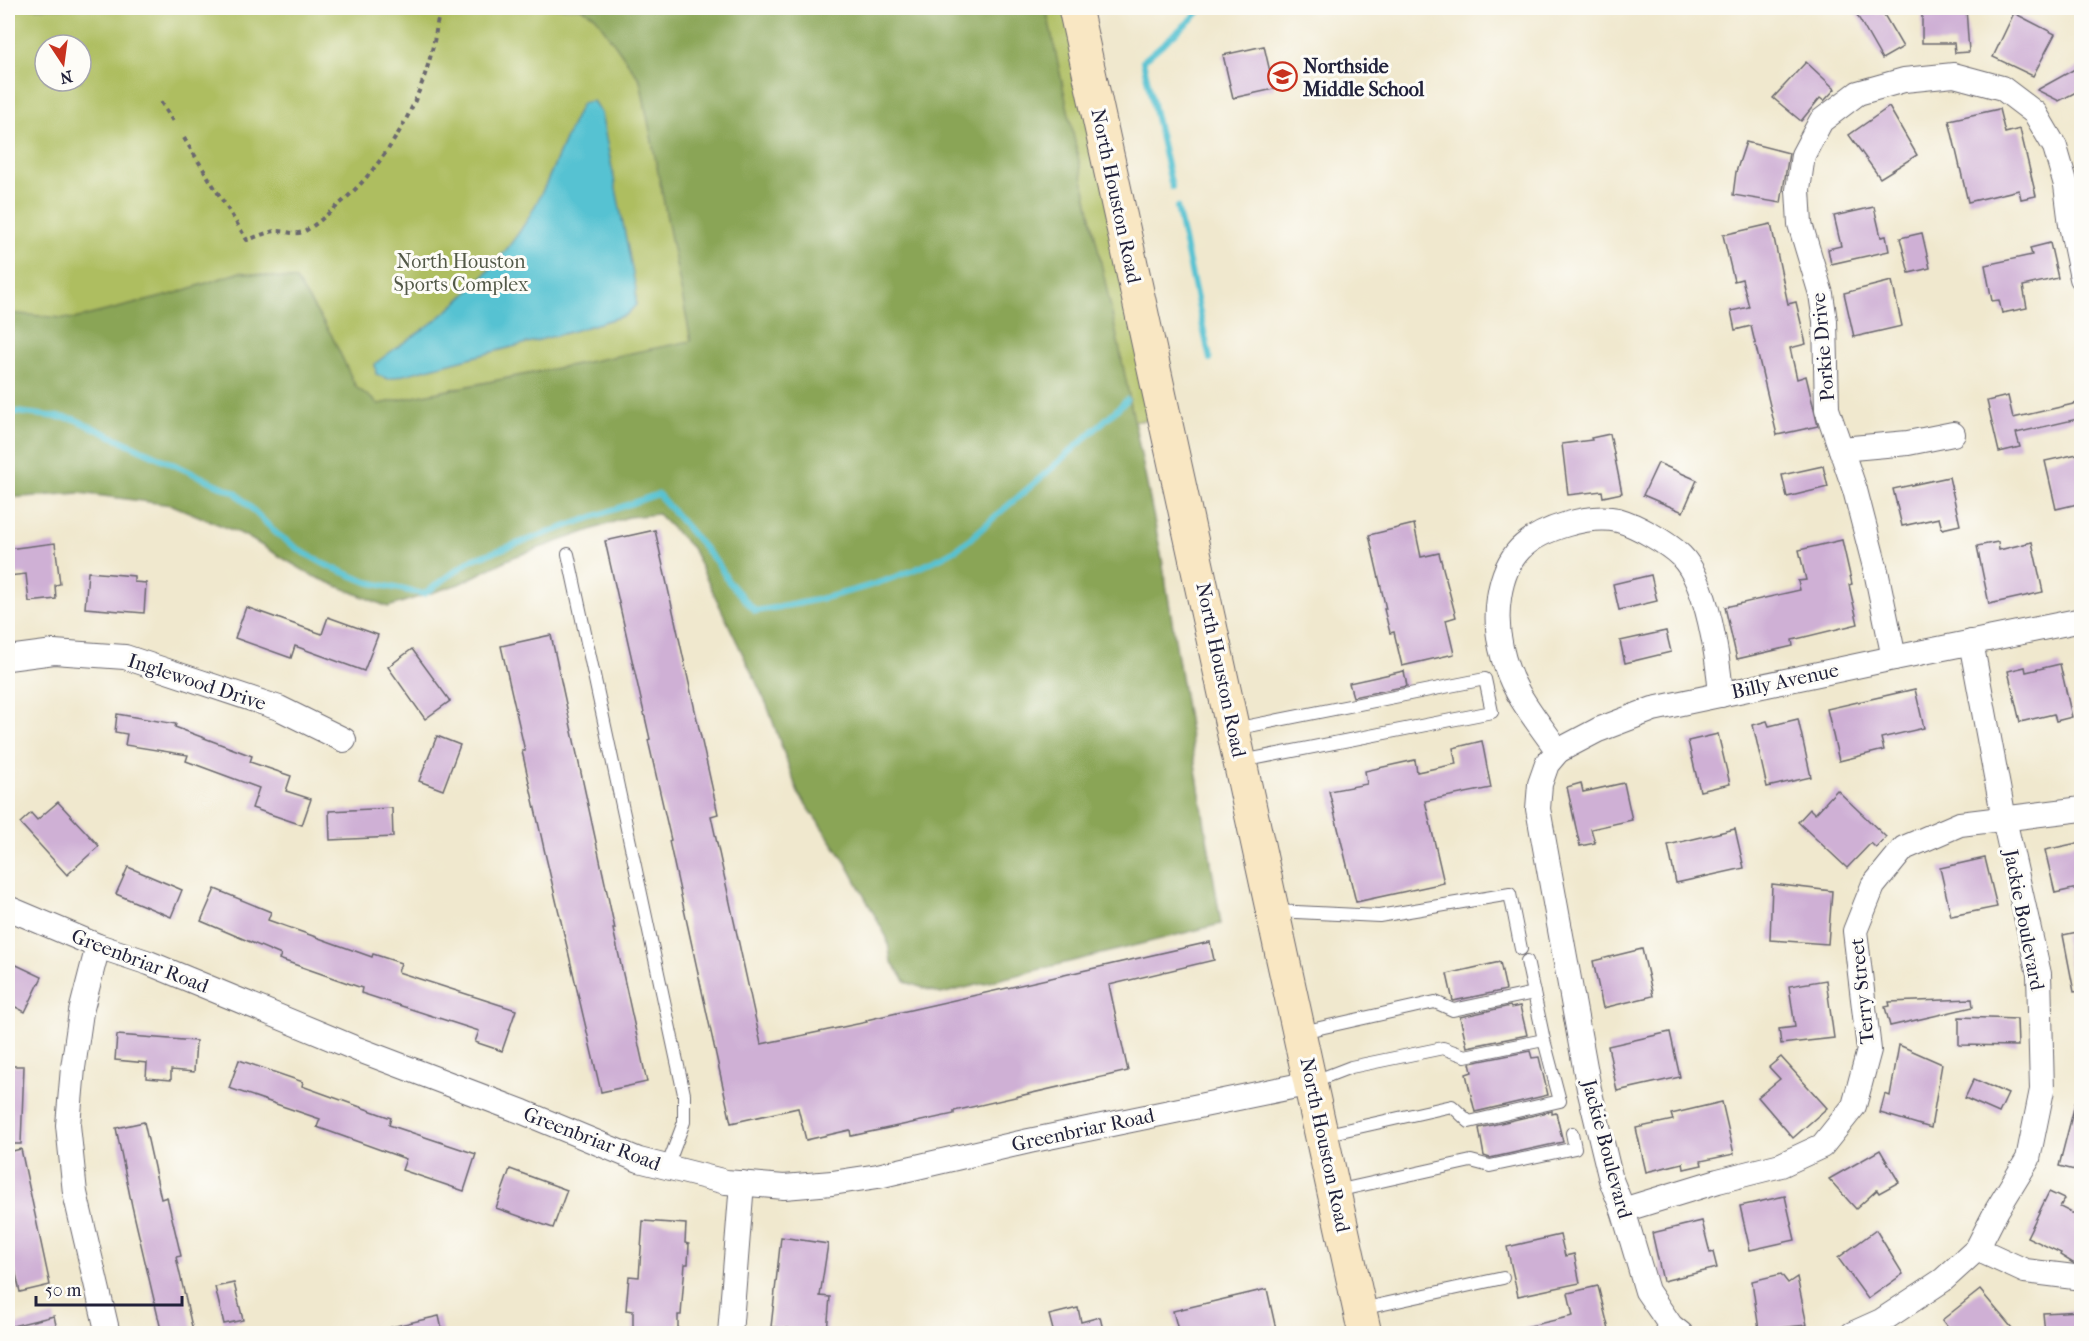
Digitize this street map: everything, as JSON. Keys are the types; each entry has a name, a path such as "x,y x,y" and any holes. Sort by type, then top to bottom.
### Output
{"street":[{"name":"North Houston Road","path":"1075,8 1363,1321"},
{"name":"Porkie Drive","path":"1894,658 1876,571 1855,490 1827,409 1825,321 1821,294 1800,224 1798,190 1803,155 1821,121 1858,93 1904,80 1954,75 2002,88 2035,113 2055,147 2066,185 2071,225 2082,278"},
{"path":"1841,449 1908,443 1953,434"},
{"path":"1558,751 1527,710 1509,677 1500,647 1498,598 1506,572 1520,549 1542,533 1572,523 1600,518 1619,520 1652,536 1682,556 1697,582 1708,614 1718,663 1721,695"},
{"name":"Billy Avenue","path":"1558,751 1598,730 1653,709 2082,620"},
{"name":"Jackie Boulevard","path":"1852,1334 1881,1321 1907,1304 1942,1280 1977,1249 1997,1210 2028,1159 2042,1090 2039,974 2004,819 1971,642"},
{"name":"Inglewood Drive","path":"8,658 54,652 125,657 279,708 345,740"},
{"name":"Jackie Boulevard","path":"1558,751 1547,764 1540,784 1538,809 1589,1089 1611,1180 1623,1210 1647,1291 1671,1326 1681,1334"},
{"name":"Terry Street","path":"1623,1210 1718,1181 1781,1165 1822,1146 1854,1106 1869,1050 1855,931 1873,886 1904,848 1960,824 2082,809"},
{"name":"Greenbriar Road","path":"8,908 98,946 149,963 357,1049 523,1112 639,1160 726,1182 784,1187 878,1176 1029,1141 1311,1083"},
{"path":"98,946 81,1012 68,1125 75,1193 108,1334"},
{"path":"730,1334 742,1183"},
{"path":"1977,1249 2025,1271 2082,1278"}],"lane":[{"path":"568,554 684,1094 684,1122 667,1167"},
{"path":"1233,729 1485,679 1492,712 1241,762"},
{"path":"1274,911 1379,916 1510,894 1560,1101 1469,1122 1452,1106 1322,1135"},
{"path":"1300,1032 1435,1002 1453,1010 1534,993"},
{"path":"1311,1083 1351,1067 1443,1048 1465,1056 1544,1040"},
{"path":"1335,1192 1471,1161 1490,1166 1575,1148 1572,1133"},
{"path":"1363,1321 1503,1278"}],"path":[{"path":"184,138 248,240 275,231 294,234 303,232 342,203 363,181 395,139 424,76 435,37 439,8"},
{"path":"161,102 174,123"}],"green space":[{"name":"North Houston Sports Complex","path":"8,8 1075,8 1165,419 725,451 8,450"},
{"path":"581,8 1046,8 1119,346 1162,559 1221,924 941,994 906,982 891,961 887,938 845,861 798,793 767,705 692,548 658,514 628,517 511,558 459,584 388,607 313,576 244,535 172,505 80,493 8,498 8,313 74,319 170,295 240,272 296,280 331,334 356,387 379,404 691,341 640,80 595,16"}],"water":[{"path":"593,101 601,113 636,289 636,305 626,315 570,332 388,379 376,374 375,364 452,307 474,287 504,253 530,216 582,103"}],"building":[{"path":"1853,8 1873,8 1877,14 1882,11 1903,47 1882,59"},
{"path":"1922,8 1966,8 1969,52 1955,53 1954,43 1922,43"},
{"path":"2014,13 2055,34 2033,76 1993,57"},
{"path":"1264,46 1274,89 1233,98 1223,55"},
{"path":"1806,62 1835,89 1824,101 1820,98 1801,121 1773,98"},
{"path":"2082,65 2082,89 2059,101 2037,90"},
{"path":"1889,107 1917,155 1880,178 1849,135"},
{"path":"1999,109 2005,133 2020,129 2036,196 2021,199 2019,190 1968,202 1949,120"},
{"path":"1746,142 1789,153 1781,203 1733,195 1736,172"},
{"path":"1874,207 1881,237 1886,236 1889,251 1831,264 1828,249 1841,246 1834,216"},
{"path":"1771,224 1788,304 1796,302 1806,344 1790,348 1797,379 1806,376 1818,426 1777,435 1751,326 1735,330 1731,311 1749,307 1742,279 1734,281 1723,235"},
{"path":"1922,233 1930,268 1909,273 1900,238"},
{"path":"2050,243 2058,278 2023,286 2027,308 2002,313 1999,300 1992,301 1985,265 2032,255 2030,248"},
{"path":"1892,281 1902,326 1854,337 1844,293"},
{"path":"2008,396 2013,418 2082,402 2082,418 2016,433 2020,447 1999,452 1987,401"},
{"path":"1610,434 1622,493 1603,497 1602,491 1568,495 1562,444 1592,440 1591,438"},
{"path":"2082,453 2082,503 2056,509 2045,461"},
{"path":"1658,463 1697,480 1683,512 1643,495"},
{"path":"1823,466 1828,487 1787,497 1782,475"},
{"path":"1949,477 1960,525 1942,529 1939,518 1902,526 1893,489"},
{"path":"1414,524 1421,557 1439,553 1456,617 1446,620 1454,654 1402,666 1394,632 1390,633 1369,535"},
{"path":"655,530 718,814 711,816 761,1044 867,1022 866,1020 1210,942 1214,960 1109,985 1128,1071 954,1111 954,1114 851,1136 850,1130 806,1140 798,1108 731,1123 669,841 671,840 648,740 650,739 605,541"},
{"path":"1842,540 1858,624 1792,640 1793,646 1737,659 1725,607 1800,590 1798,581 1806,580 1799,550"},
{"path":"1998,542 1999,550 2032,542 2043,592 1989,604 1977,546"},
{"path":"55,543 60,584 55,585 56,599 29,602 26,574 8,576 8,549"},
{"path":"88,572 134,576 134,582 146,583 144,613 85,608"},
{"path":"1651,575 1657,601 1619,610 1613,584"},
{"path":"246,607 322,634 328,617 378,635 364,671 295,646 291,658 235,638"},
{"path":"1666,631 1671,652 1625,663 1620,641"},
{"path":"551,635 647,1082 601,1092 522,751 525,751 501,646"},
{"path":"412,649 450,701 425,719 388,667"},
{"path":"2060,664 2072,717 2056,721 2054,714 2020,722 2008,671 2025,667 2026,672"},
{"path":"1404,671 1407,686 1353,697 1349,683"},
{"path":"1915,689 1924,728 1881,738 1884,750 1839,761 1827,709"},
{"path":"117,714 176,724 175,727 252,756 250,762 291,776 286,791 311,799 302,825 252,808 259,788 186,761 188,755 125,745 127,734 115,732"},
{"path":"1798,719 1811,777 1767,787 1753,725 1767,721 1769,726"},
{"path":"1718,734 1730,784 1700,791 1688,741"},
{"path":"437,736 460,745 443,790 419,781"},
{"path":"1482,741 1491,788 1425,801 1444,883 1356,902 1329,791 1367,784 1365,771 1415,760 1417,772 1456,764 1453,748"},
{"path":"1581,783 1583,792 1624,783 1632,820 1591,829 1595,843 1580,846 1567,787"},
{"path":"1837,790 1886,837 1876,848 1871,843 1847,868 1798,822 1810,809 1815,814"},
{"path":"58,802 99,846 67,875 20,823 31,813 37,820"},
{"path":"392,808 393,837 330,840 329,811"},
{"path":"1735,829 1744,868 1676,883 1668,845"},
{"path":"2082,842 2082,887 2055,893 2045,850"},
{"path":"1985,858 1997,907 1951,916 1940,868"},
{"path":"128,867 182,890 171,917 116,894"},
{"path":"1772,884 1832,891 1828,944 1770,940"},
{"path":"215,889 271,912 268,920 372,957 373,954 401,963 398,972 516,1010 502,1051 475,1042 479,1031 361,993 362,988 279,959 281,955 201,921"},
{"path":"2082,931 2082,991 2074,992 2063,935"},
{"path":"1642,949 1653,996 1603,1008 1593,961"},
{"path":"8,961 42,977 25,1012 8,1003"},
{"path":"1500,962 1506,990 1453,1001 1447,974"},
{"path":"1826,980 1834,1038 1781,1044 1779,1029 1795,1027 1789,986"},
{"path":"1972,999 1973,1007 1890,1026 1885,1007 1890,1006 1889,1002"},
{"path":"1510,1006 1511,1008 1520,1006 1527,1035 1467,1047 1460,1017"},
{"path":"1959,1017 2017,1019 2018,1046 1959,1045"},
{"path":"1670,1032 1680,1077 1617,1091 1608,1046"},
{"path":"117,1035 196,1041 194,1072 171,1070 171,1080 146,1078 147,1063 115,1060"},
{"path":"1899,1045 1942,1064 1931,1128 1880,1113 1885,1094 1890,1096"},
{"path":"1530,1051 1532,1058 1539,1057 1548,1095 1475,1112 1466,1074 1472,1072 1470,1063"},
{"path":"1781,1057 1827,1108 1793,1138 1758,1097 1780,1079 1769,1067"},
{"path":"239,1060 303,1082 302,1086 391,1118 389,1125 476,1154 464,1191 402,1170 406,1159 317,1127 320,1119 229,1088"},
{"path":"8,1066 24,1066 21,1144 8,1144"},
{"path":"1974,1079 2008,1094 1999,1113 1965,1098"},
{"path":"2076,1100 2082,1101 2082,1172 2059,1166"},
{"path":"1722,1102 1734,1154 1701,1161 1702,1165 1684,1169 1683,1163 1646,1172 1636,1128 1673,1120 1671,1114"},
{"path":"1552,1111 1552,1114 1556,1113 1563,1142 1490,1158 1484,1156 1479,1128"},
{"path":"144,1122 161,1199 167,1197 181,1256 176,1257 193,1331 183,1334 162,1334 116,1128"},
{"path":"21,1149 50,1285 20,1292 8,1238 8,1152"},
{"path":"1880,1150 1899,1182 1879,1193 1877,1190 1856,1209 1829,1179"},
{"path":"510,1169 567,1190 553,1228 496,1208"},
{"path":"2049,1192 2064,1199 2060,1207 2082,1218 2082,1264 2073,1263 2060,1255 2061,1253 2027,1237"},
{"path":"1785,1196 1795,1240 1750,1250 1740,1206"},
{"path":"643,1221 686,1224 685,1243 689,1244 688,1264 685,1264 681,1315 678,1315 678,1334 633,1334 633,1311 626,1310 629,1276 639,1277"},
{"path":"1702,1221 1710,1253 1713,1252 1717,1268 1663,1281 1652,1233"},
{"path":"1876,1230 1903,1274 1868,1299 1838,1258"},
{"path":"1560,1235 1565,1256 1574,1254 1580,1283 1518,1296 1507,1247"},
{"path":"781,1237 828,1244 820,1296 830,1297 827,1332 771,1327"},
{"path":"1781,1274 1788,1283 1797,1277 1807,1325 1759,1330 1752,1281"},
{"path":"234,1283 243,1320 224,1324 215,1287"},
{"path":"1598,1286 1610,1334 1526,1334 1525,1327 1573,1316 1568,1293"},
{"path":"1267,1289 1277,1334 1179,1334 1173,1311"},
{"path":"1980,1290 2017,1334 1953,1334 1942,1320"},
{"path":"1078,1308 1081,1322 1100,1317 1104,1334 1054,1334 1049,1315"},
{"path":"2082,1311 2082,1334 2045,1334 2043,1313"},
{"path":"54,1316 58,1334 8,1334 8,1327"},
{"path":"439,1316 443,1334 391,1334 391,1327"}],"waterway":[{"path":"1172,187 1143,61 1202,8"},
{"path":"1177,207 1210,359"},
{"path":"8,411 74,419 236,493 277,534 326,565 367,582 424,594 471,560 658,494 755,611 858,589 909,572 955,550 1051,469 1127,400"}],"place":[{"name":"Northside Middle School","path":"1282,77"}]}
